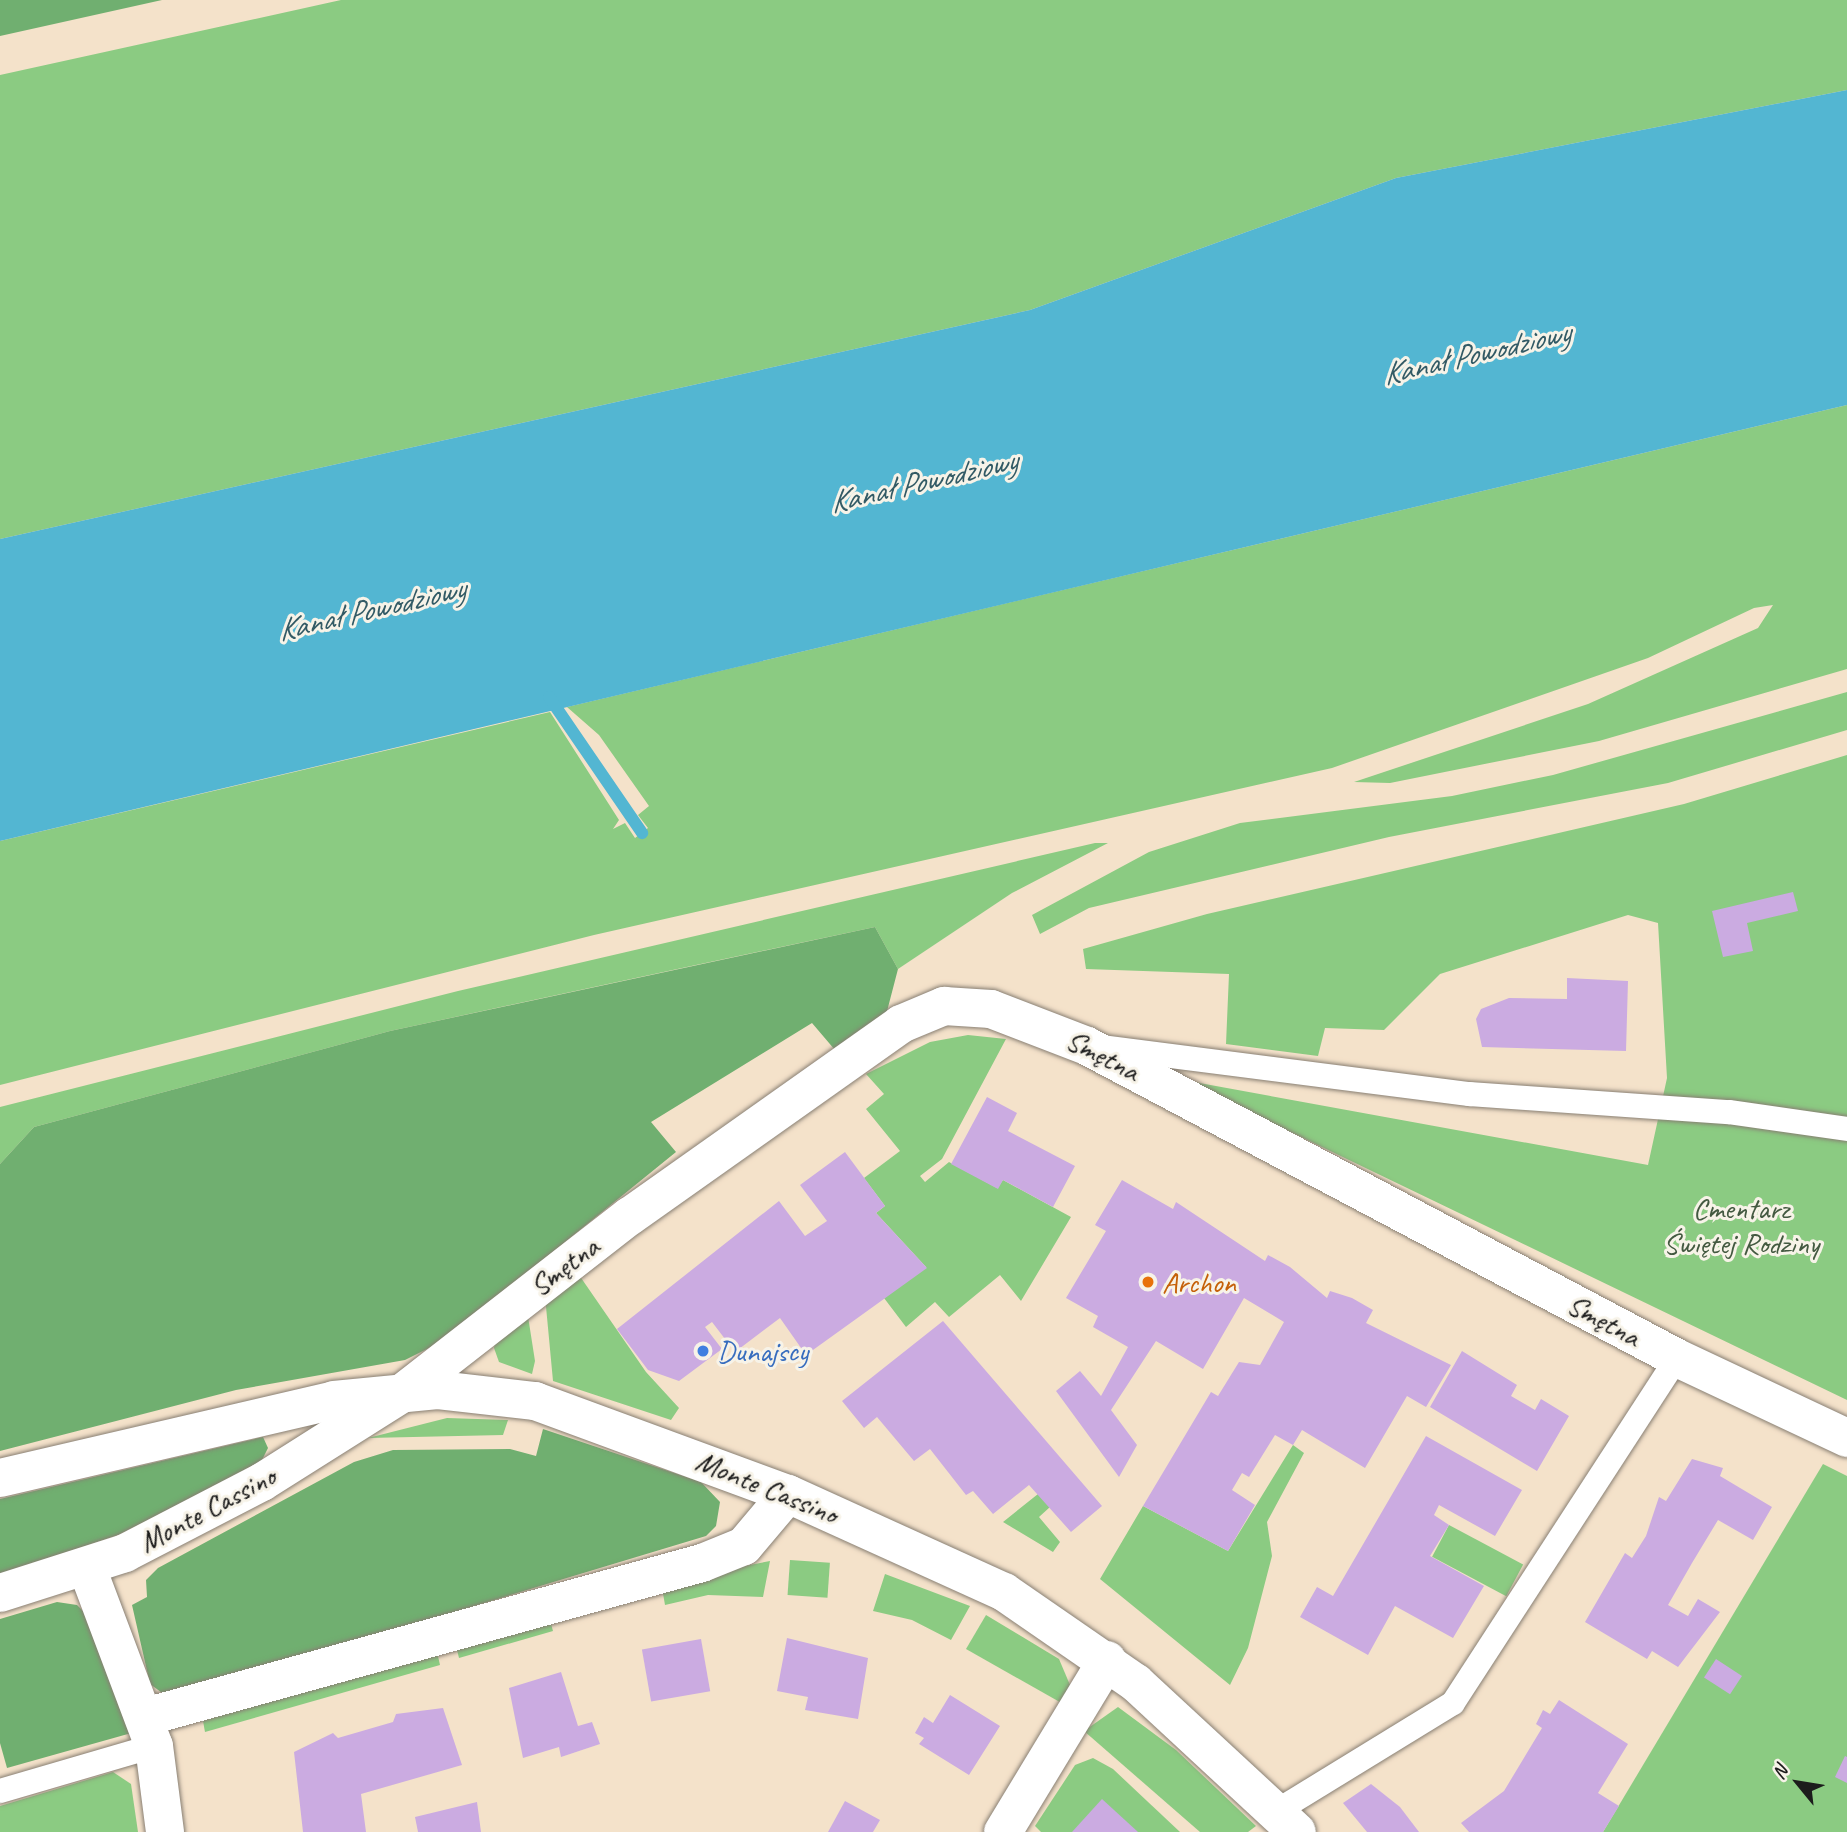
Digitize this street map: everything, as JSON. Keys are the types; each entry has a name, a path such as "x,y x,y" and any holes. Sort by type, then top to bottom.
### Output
{"street":[{"name":"Smętna","path":"401,1394 629,1216 901,1024 944,1006 991,1009 1087,1045 1677,1359 1847,1438"},
{"name":"Monte Cassino","path":"0,1478 334,1400 401,1394 503,1393 788,1494 1004,1592 1107,1660 1287,1822"},
{"name":"Monte Cassino","path":"0,1594 87,1567 262,1482 401,1394"},
{"path":"150,1731 702,1563 744,1546 771,1522 788,1494"},
{"path":"87,1567 150,1731 165,1832"},
{"path":"1003,1832 1107,1660"}],"lane":[{"path":"1087,1045 1469,1094 1729,1112 1847,1129"},
{"path":"1287,1822 1453,1703 1677,1359"},
{"path":"0,1791 150,1731"}],"green space":[{"path":"0,0 162,0 0,36"},
{"path":"341,0 1847,0 1847,90 1396,178 1030,310 0,539 0,75"},
{"path":"1847,405 1847,669 1599,741 1390,783 1354,782 1588,704 1758,628 1773,605 1754,608 1648,658 1332,768 594,935 0,1085 0,841 550,712 619,820 613,829 625,823 635,838 648,828 638,815 649,806 599,735 567,707"},
{"path":"1847,692 1847,730 1668,783 1389,837 1089,908 1040,934 1032,915 1149,852 1240,823 1452,796 1553,775"},
{"name":"Cmentarz Świętej Rodziny","path":"1847,755 1847,1400 1183,1080 1648,1165 1667,1078 1658,923 1628,915 1440,974 1384,1030 1325,1028 1318,1056 1226,1044 1229,974 1086,969 1083,949 1207,914 1684,804"},
{"path":"1095,843 1108,843 1012,893 898,969 875,927 390,1031 34,1127 0,1164 0,1107 458,991"},
{"path":"875,927 898,969 885,1019 835,1050 812,1023 651,1122 676,1152 443,1341 405,1360 236,1390 0,1451 0,1164 34,1127 390,1031"},
{"path":"968,1035 1006,1039 942,1159 920,1176 925,1182 949,1162 997,1188 1003,1180 1071,1217 1021,1301 1000,1275 949,1317 935,1302 906,1327 884,1298 926,1267 876,1213 885,1206 864,1178 900,1151 866,1109 884,1094 866,1074 930,1042"},
{"path":"577,1272 646,1372 679,1408 671,1420 553,1381 545,1296"},
{"path":"527,1310 535,1361 532,1374 499,1362 494,1348 496,1337"},
{"path":"447,1418 508,1420 503,1435 368,1438"},
{"path":"543,1429 701,1482 720,1502 716,1526 706,1536 169,1698 150,1684 132,1605 147,1597 146,1580 158,1568 354,1462 393,1450 510,1449 536,1456"},
{"path":"263,1437 268,1448 262,1460 235,1478 118,1535 0,1575 0,1499"},
{"path":"1293,1445 1304,1453 1267,1522 1272,1556 1248,1648 1230,1685 1100,1579 1143,1506 1228,1551"},
{"path":"1823,1464 1847,1476 1847,1832 1603,1832"},
{"path":"1038,1494 1050,1507 1039,1517 1060,1542 1053,1552 1003,1522"},
{"path":"1449,1525 1523,1564 1506,1596 1432,1557"},
{"path":"790,1560 830,1563 827,1598 788,1595"},
{"path":"770,1561 763,1597 708,1595 665,1605 661,1582"},
{"path":"885,1574 970,1606 951,1640 912,1620 873,1611"},
{"path":"57,1602 77,1605 91,1619 135,1732 7,1768 0,1743 0,1619"},
{"path":"986,1615 1059,1659 1070,1685 1065,1705 966,1649"},
{"path":"549,1617 553,1631 459,1658 456,1646"},
{"path":"437,1652 440,1665 205,1732 203,1721"},
{"path":"1118,1707 1176,1750 1256,1826 1248,1832 1200,1832 1084,1731"},
{"path":"1093,1758 1113,1769 1180,1832 1041,1832 1035,1826 1075,1765"},
{"path":"113,1772 131,1784 138,1832 0,1832 0,1806"}],"water":[{"name":"Kanał Powodziowy","path":"1847,90 1847,405 0,841 0,539 1030,310 1396,178"}],"building":[{"path":"1793,892 1798,911 1747,923 1753,951 1723,957 1712,911"},
{"path":"1567,978 1628,981 1626,1051 1482,1047 1476,1019 1481,1009 1509,998 1567,999"},
{"path":"987,1097 1017,1113 1008,1131 1075,1166 1053,1207 1003,1180 998,1189 951,1164"},
{"path":"845,1152 885,1206 876,1213 927,1268 806,1355 780,1318 735,1352 712,1322 705,1327 722,1349 679,1381 648,1370 617,1329 779,1201 805,1236 827,1221 800,1185"},
{"path":"1122,1180 1173,1209 1176,1202 1265,1261 1268,1255 1290,1267 1327,1298 1330,1291 1352,1298 1373,1310 1366,1323 1451,1365 1426,1407 1407,1396 1365,1468 1302,1430 1293,1445 1275,1435 1249,1477 1242,1473 1232,1490 1255,1505 1228,1551 1143,1506 1211,1392 1218,1396 1239,1362 1260,1365 1284,1322 1244,1298 1203,1369 1156,1341 1111,1410 1137,1445 1119,1477 1056,1391 1080,1371 1101,1396 1128,1347 1093,1327 1098,1316 1066,1298 1106,1231 1095,1225"},
{"path":"943,1321 1102,1506 1071,1532 1029,1485 993,1514 973,1491 966,1495 930,1449 914,1461 877,1417 864,1428 842,1401"},
{"path":"1462,1351 1517,1385 1511,1396 1535,1410 1541,1399 1569,1416 1537,1471 1430,1407"},
{"path":"1426,1436 1522,1490 1495,1536 1439,1505 1434,1515 1449,1525 1430,1556 1484,1586 1453,1638 1395,1606 1368,1655 1300,1617 1317,1587 1333,1596"},
{"path":"1692,1459 1723,1468 1720,1476 1772,1507 1753,1540 1718,1520 1692,1563 1668,1605 1688,1616 1698,1599 1720,1612 1678,1667 1652,1651 1647,1659 1585,1622 1625,1553 1632,1558 1646,1536 1659,1497 1666,1501"},
{"path":"787,1638 868,1658 858,1719 805,1710 808,1697 777,1691"},
{"path":"701,1639 710,1691 651,1702 642,1649"},
{"path":"1716,1659 1742,1676 1730,1694 1704,1677"},
{"path":"561,1672 578,1726 592,1722 600,1744 561,1757 559,1747 523,1758 509,1688"},
{"path":"950,1695 1000,1726 969,1775 919,1744 924,1738 915,1733 924,1717 933,1723"},
{"path":"1559,1700 1628,1744 1598,1793 1619,1806 1603,1832 1469,1832 1461,1823 1504,1791 1542,1728 1536,1724 1543,1710 1550,1714"},
{"path":"443,1708 462,1765 361,1794 366,1832 303,1832 294,1752 333,1733 338,1738 393,1722 396,1714"},
{"path":"1845,1756 1847,1757 1847,1783 1835,1777"},
{"path":"1371,1784 1400,1807 1419,1832 1367,1832 1343,1803"},
{"path":"1102,1799 1138,1832 1072,1832"},
{"path":"845,1801 880,1820 873,1832 828,1832"},
{"path":"477,1802 481,1832 418,1832 415,1817"}],"waterway":[{"path":"549,697 642,833"}],"place":[{"name":"Archon","path":"1148,1282"},
{"name":"Dunajscy","path":"703,1351"}]}
